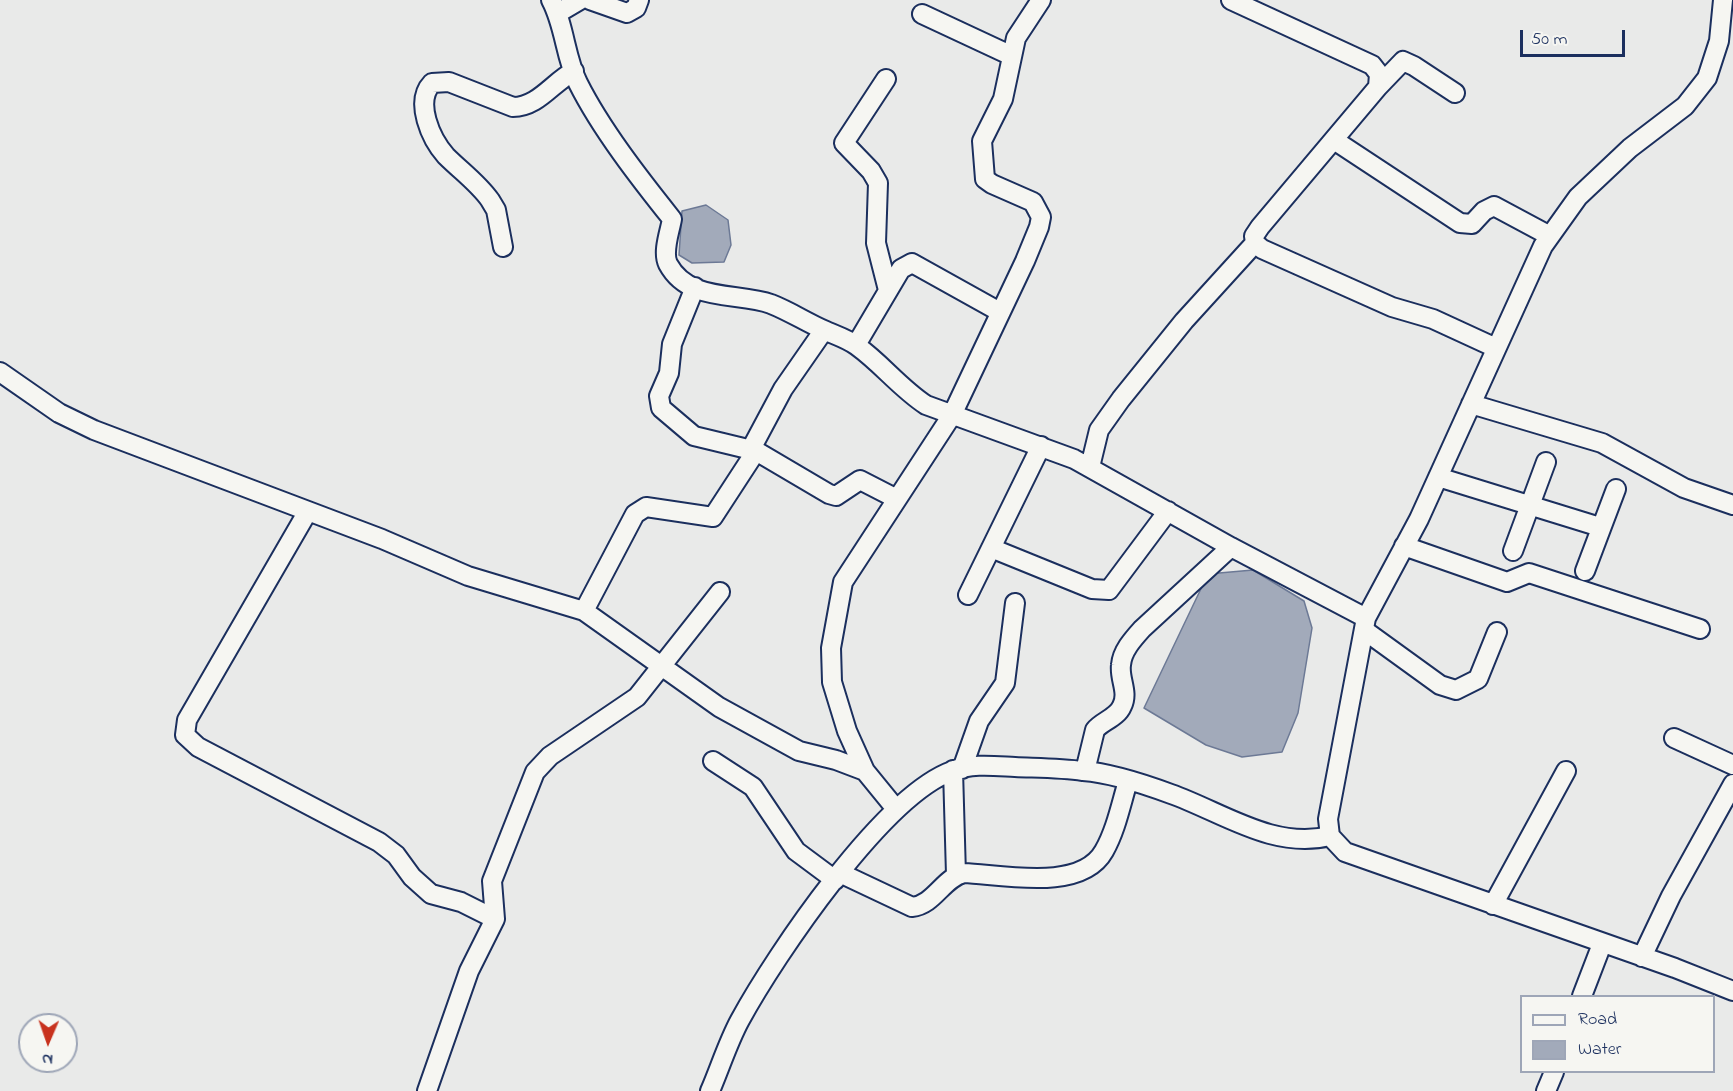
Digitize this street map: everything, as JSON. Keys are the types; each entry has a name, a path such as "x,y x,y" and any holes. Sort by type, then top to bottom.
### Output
{"street":[{"path":"580,0 555,6 565,77 672,219 666,253 668,264 695,287 719,297 754,299 771,304 856,345 906,392 926,405 1041,446 1090,467 1231,548 1308,586 1365,624 1440,685 1456,690 1478,680 1497,632"},
{"path":"590,0 627,13 636,8 639,0"},
{"path":"897,809 865,771 834,693 831,648 843,582 952,415 1025,261 1041,217 1033,202 992,184 985,178 982,141 1003,99 1016,38 1041,0"},
{"path":"1231,0 1372,65 1379,74 1378,87"},
{"path":"1723,0 1719,41 1707,78 1685,105 1630,148 1578,197 1543,246 1438,477 1365,624 1328,819 1330,836 1345,852 1733,991"},
{"path":"922,14 1012,56"},
{"path":"1455,93 1403,61 1378,87 1260,227 1254,236 1255,243 1262,249 1392,307 1434,320 1496,348"},
{"path":"503,247 496,210 483,190 441,148 422,101 426,89 432,83 449,82 513,107 523,107 531,104 565,77"},
{"path":"886,79 844,143 871,171 878,183 876,243 888,290"},
{"path":"1334,140 1460,223 1472,224 1484,211 1494,206 1550,236"},
{"path":"1090,467 1099,430 1116,406 1184,321 1255,243"},
{"path":"856,345 900,269 912,262 1000,312"},
{"path":"695,287 672,344 669,373 659,396 661,408 694,436 754,450 829,494 836,496 860,480 897,499"},
{"path":"584,611 635,514 646,507 713,517 754,450 783,389 824,330"},
{"path":"0,372 59,412 94,430 308,511 468,576 584,611 719,707 783,744 865,771"},
{"path":"1471,404 1596,441 1684,488 1733,505"},
{"path":"968,595 1041,446"},
{"path":"1513,551 1546,462"},
{"path":"1438,477 1600,527"},
{"path":"1585,572 1616,489"},
{"path":"308,511 187,720 183,730 185,735 198,747 379,842 396,855 412,877 431,894 461,902 495,919"},
{"path":"991,548 1092,588 1110,590 1168,511"},
{"path":"1404,546 1507,582 1529,573 1700,629"},
{"path":"1085,771 1095,730 1118,713 1123,705 1125,687 1120,667 1130,644 1142,629 1231,548"},
{"path":"427,1091 469,971 495,919 492,881 511,828 545,760 628,705 662,667 720,592"},
{"path":"956,876 958,769 979,721 1005,683 1015,603"},
{"path":"1674,738 1733,765"},
{"path":"713,761 753,788 796,850 838,877 912,907 926,903 956,876 973,874 1019,878 1068,875 1090,868 1104,852 1128,781"},
{"path":"710,1091 739,1022 775,962 838,877 897,809 932,782 958,769 981,766 1085,771 1171,794 1279,838 1313,840 1330,836"},
{"path":"1493,904 1566,771"},
{"path":"1642,957 1671,896 1733,784"},
{"path":"1582,995 1602,944"},
{"path":"1546,1091 1553,1073"}],"water":[{"path":"706,205 728,220 731,245 724,262 692,263 679,255 682,211"},
{"path":"1253,570 1304,601 1312,628 1298,713 1282,752 1242,757 1206,745 1144,708 1208,574"}]}
